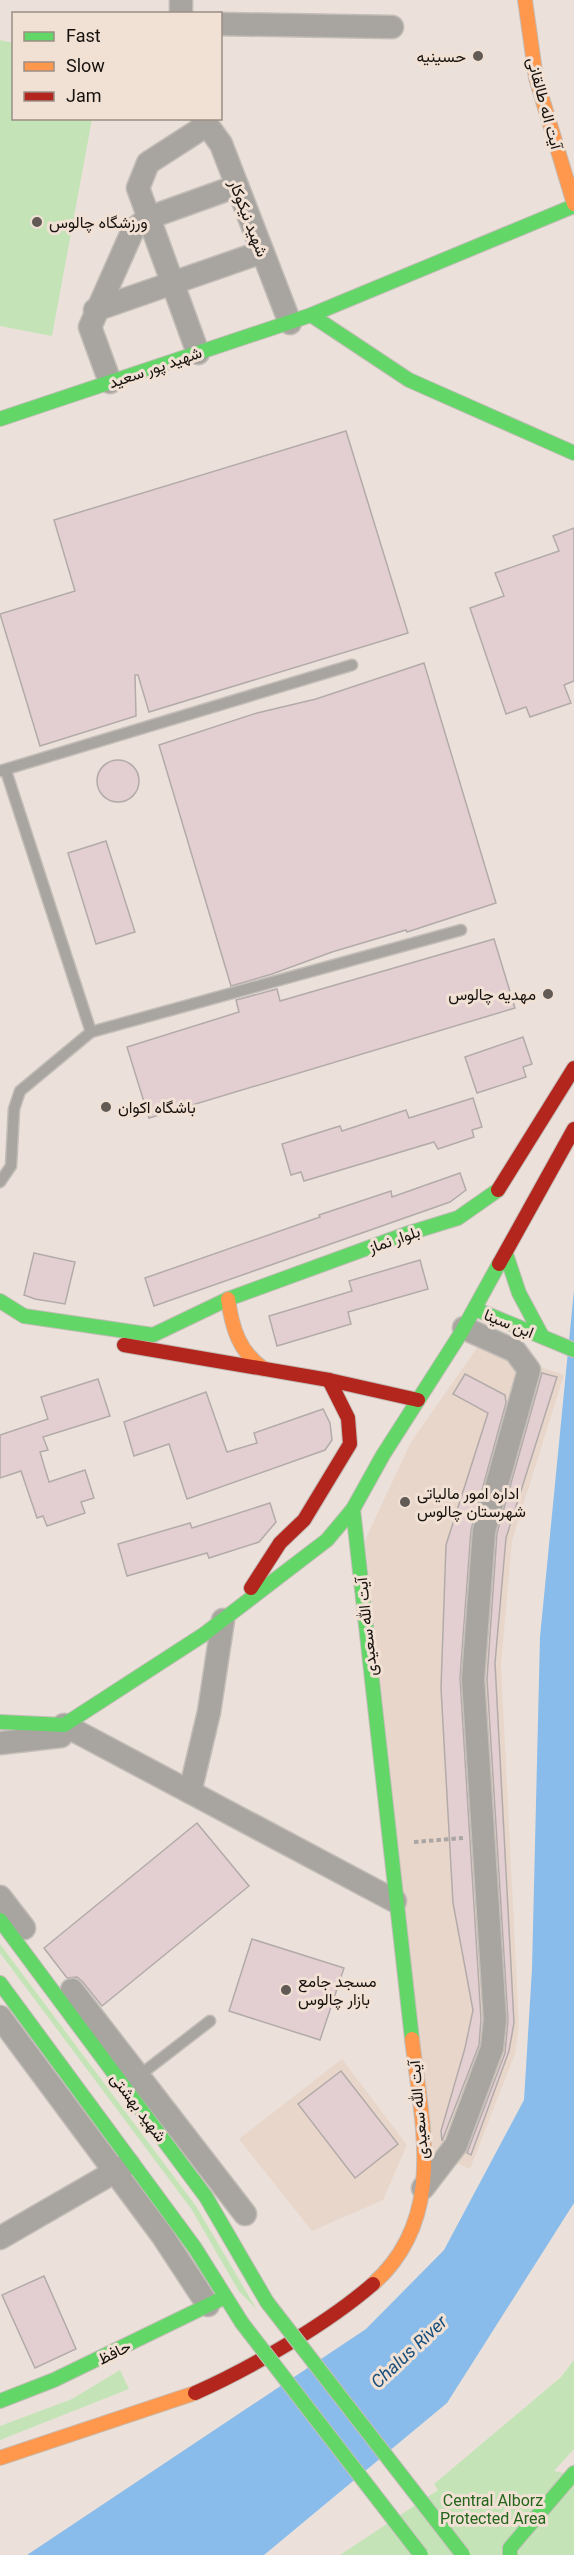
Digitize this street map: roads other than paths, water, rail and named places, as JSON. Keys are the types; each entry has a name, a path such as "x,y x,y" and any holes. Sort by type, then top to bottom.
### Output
{"main road":[{"name":"آیت اله طالقانی","path":"525,0 526,28 544,110 574,205"},
{"name":"شهید پور سعید","path":"0,419 290,323 574,205"},
{"path":"311,315 409,380 574,453"},
{"name":"بلوار نماز","path":"0,1301 24,1316 153,1335 228,1299 406,1234 458,1218 498,1190 574,1068"},
{"path":"0,1722 73,1730 230,1615 327,1540 353,1509 470,1318 574,1129"},
{"path":"506,1254 519,1293 534,1317 542,1336"},
{"path":"228,1299 236,1339 247,1357 264,1369"},
{"name":"ابن سینا","path":"470,1318 542,1336 574,1350"},
{"path":"9,1322 329,1380 418,1400"},
{"path":"230,1615 280,1543 304,1520 350,1444 348,1418 329,1380"},
{"name":"آیت الله سعیدی","path":"0,2458 32,2445 173,2402 237,2375 348,2303 392,2268 411,2237 423,2188 425,2151 395,1901 353,1509"},
{"name":"شهید بهشتی","path":"0,1920 131,2082 206,2197 267,2302 463,2555"},
{"path":"0,1983 123,2167"},
{"path":"217,2301 242,2323 421,2555"},
{"name":"حافظ","path":"0,2401 54,2380 217,2301"},
{"path":"510,2555 510,2548 574,2473"}],"street":[{"path":"222,24 392,27"},
{"path":"198,353 138,188 148,163 204,122"},
{"name":"شهید نیکوکار","path":"204,122 221,144 290,323"},
{"path":"110,382 90,327 95,310 133,230 148,218 237,186"},
{"path":"95,310 262,252"},
{"path":"423,2188 456,2145 492,2048 495,2019 473,1679 484,1531 529,1370 515,1352 470,1318"},
{"path":"190,1792 230,1615"},
{"path":"0,1743 73,1730 395,1901"},
{"path":"0,1897 131,2082 245,2214"},
{"path":"0,2017 123,2167 162,2235 217,2301"},
{"path":"0,2238 123,2167"}],"lane":[{"path":"91,1032 3,771 352,665"},
{"path":"0,1182 11,1166 15,1100 20,1091 91,1032 461,930"},
{"path":"131,2082 210,2021"}],"water":[{"name":"Chalus River","path":"574,1290 574,2203 447,2403 264,2555 27,2555 366,2329 444,2250 524,2100 532,1969 540,1637"}],"place":[{"name":"حسینیه","path":"478,56"},
{"name":"ورزشگاه چالوس","path":"37,222"},
{"name":"مهدیه چالوس","path":"548,994"},
{"name":"باشگاه اکوان","path":"106,1107"},
{"name":"اداره امور مالیاتی شهرستان چالوس","path":"405,1502"},
{"name":"مسجد جامع بازار چالوس","path":"286,1990"}],"park label":[{"name":"Central Alborz Protected Area","path":"493,2509"}]}
